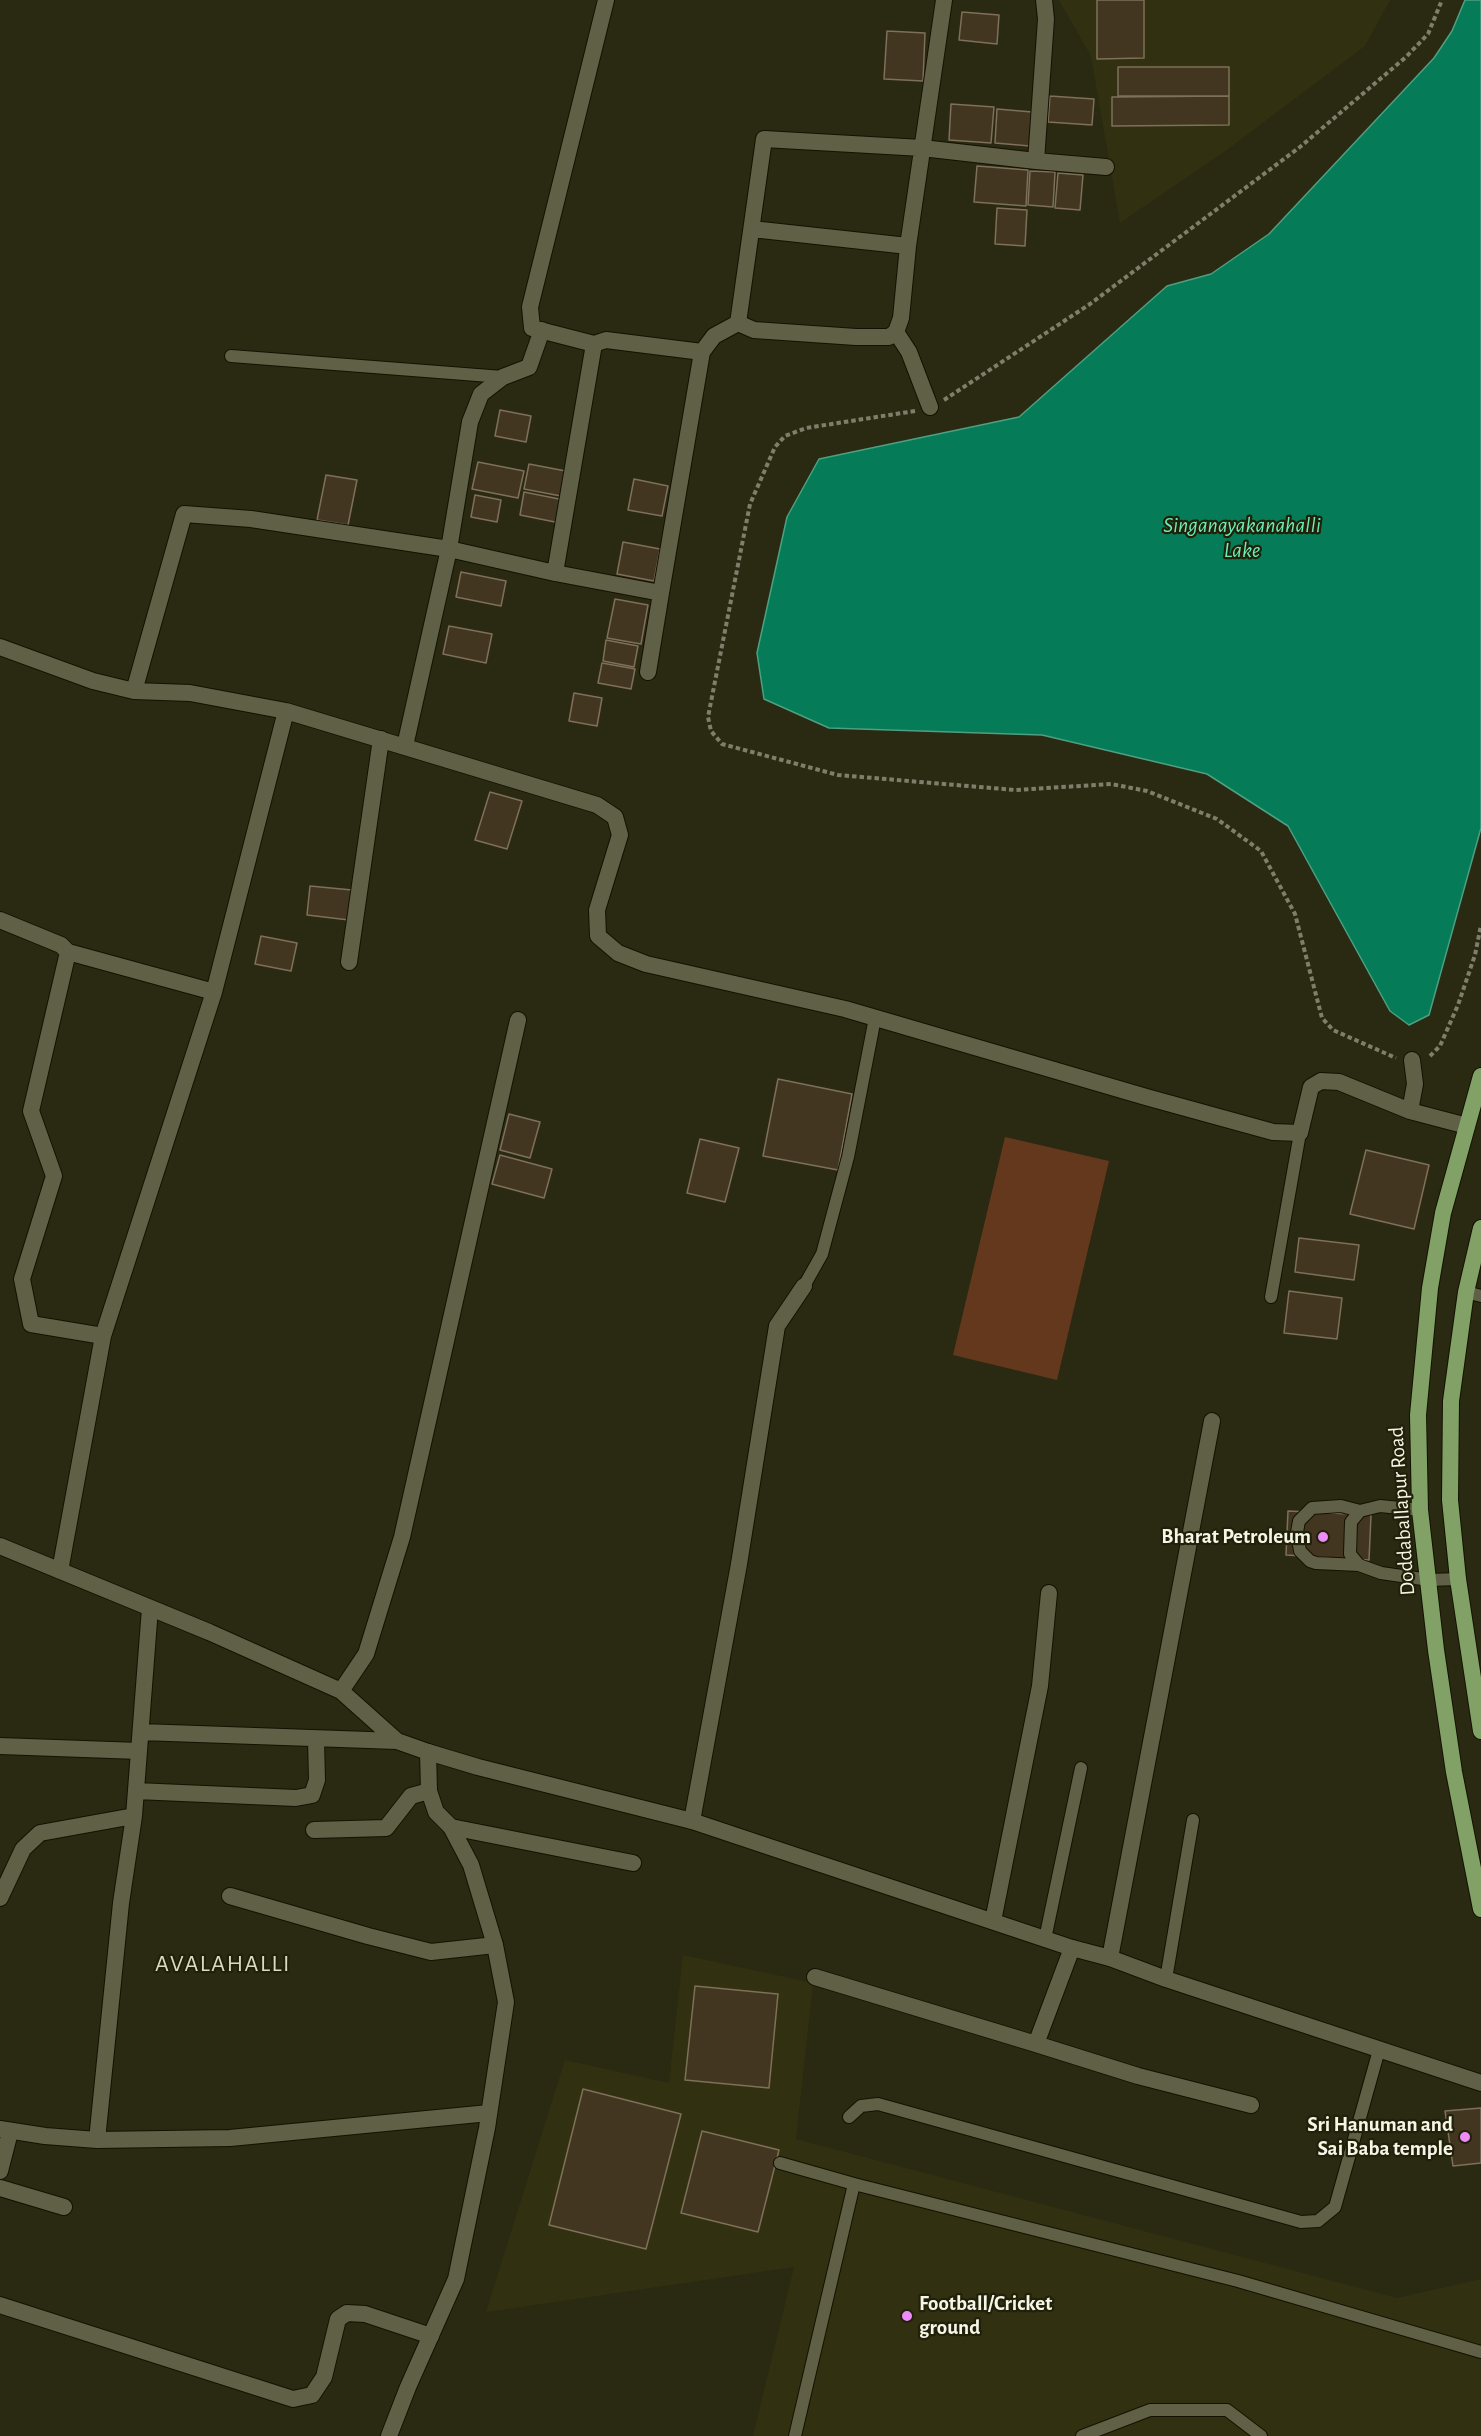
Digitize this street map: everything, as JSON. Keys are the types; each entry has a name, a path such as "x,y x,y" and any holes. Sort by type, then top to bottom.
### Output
{"main road":[{"name":"Doddaballapur Road","path":"1481,1076 1443,1213 1430,1288 1418,1415 1420,1510 1436,1650 1454,1772 1481,1909"},
{"path":"1481,1228 1473,1294 1451,1401 1450,1500 1458,1578 1479,1699 1481,1731"}],"street":[{"path":"606,0 530,307 532,328 594,344 606,340 702,352"},
{"path":"738,323 754,330 856,337 889,337 896,332 901,318 908,246 944,0"},
{"path":"1036,161 1046,19 1044,0"},
{"path":"738,323 764,139 922,148 1106,167"},
{"path":"752,229 908,246"},
{"path":"648,672 702,352 714,336 738,323"},
{"path":"405,746 449,549 470,422 481,394 503,377 529,367 542,330"},
{"path":"896,332 909,352 930,407"},
{"path":"555,573 594,344"},
{"path":"134,691 184,514 251,519 449,549 555,573 661,592"},
{"path":"0,647 93,681 134,691 190,693 286,711 597,805 615,817 620,835 597,910 598,936 618,953 646,964 845,1009 1273,1132 1300,1133 1311,1087 1321,1081 1339,1082 1410,1111 1467,1126"},
{"path":"60,1571 103,1336 214,992 286,711"},
{"path":"350,962 381,739"},
{"path":"0,920 61,945 68,952 214,992"},
{"path":"68,952 31,1111 54,1176 22,1279 31,1324 103,1336"},
{"path":"341,1691 366,1654 402,1537 518,1020"},
{"path":"1410,1111 1415,1084 1412,1060"},
{"path":"692,1821 738,1564 777,1326 804,1286"},
{"path":"1110,1958 1212,1421"},
{"path":"0,1546 341,1691 397,1741"},
{"path":"993,1921 1040,1686 1049,1593"},
{"path":"97,2140 121,1903 134,1816 150,1608"},
{"path":"141,1732 316,1740 397,1741 478,1767 692,1821 1481,2083"},
{"path":"136,1791 296,1798 312,1795 317,1780 316,1740"},
{"path":"0,1746 139,1751"},
{"path":"389,2436 408,2386 456,2278 489,2113 506,2002 495,1945 471,1865 451,1827 436,1812 429,1791 428,1752"},
{"path":"314,1830 386,1828 411,1796 429,1791"},
{"path":"0,1898 23,1849 40,1833 134,1816"},
{"path":"451,1827 633,1863"},
{"path":"230,1896 431,1952 495,1945"},
{"path":"1036,2044 1072,1948"},
{"path":"815,1977 1138,2076 1251,2105"},
{"path":"0,2171 5,2131 97,2140 230,2138 489,2113"},
{"path":"0,2188 64,2207"},
{"path":"0,2305 293,2399 312,2395 318,2386 324,2376 338,2319 347,2313 365,2314 431,2336"}],"lane":[{"path":"231,356 503,377"},
{"path":"804,1286 822,1254 848,1157 875,1018"},
{"path":"1271,1297 1300,1133"},
{"path":"1420,1510 1380,1506 1360,1511 1341,1506 1312,1508 1299,1521 1297,1532 1300,1551 1310,1561 1316,1563 1359,1565 1381,1574 1428,1580 1458,1578"},
{"path":"1359,1565 1350,1554 1351,1522 1360,1511"},
{"path":"1045,1939 1081,1768"},
{"path":"1166,1979 1194,1820"},
{"path":"849,2117 861,2106 878,2104 1301,2222 1318,2221 1335,2207 1348,2170 1379,2050"},
{"path":"780,2163 854,2184 1238,2280 1481,2352"},
{"path":"795,2436 854,2184"},
{"path":"1082,2436 1150,2410 1227,2410 1262,2436"}],"path":[{"path":"1442,0 1428,34 1406,57 1300,147 1090,304 950,397 930,407 806,428 785,436 775,447 750,504 708,717 711,731 722,744 838,776 1016,789 1111,784 1147,791 1217,819 1261,851 1295,914 1322,1018 1333,1030 1399,1059 1412,1060 1428,1057 1440,1046 1475,955 1481,925"}],"shaded area":[{"path":"1059,0 1390,0 1365,46 1228,149 1120,223 1091,56"},
{"path":"1005,1137 1109,1161 1057,1380 953,1355"},
{"path":"683,1955 813,1983 796,2139 1397,2298 1481,2279 1481,2436 753,2436 794,2267 486,2312 565,2060 669,2083"}],"water":[{"name":"Singanayakanahalli Lake","path":"1465,0 1481,0 1481,828 1429,1015 1409,1025 1390,1011 1288,826 1207,774 1042,735 829,728 764,699 757,653 787,517 819,459 1019,417 1167,286 1211,274 1269,234 1434,58 1452,31"}],"building":[{"path":"1097,0 1144,0 1144,58 1097,59"},
{"path":"962,12 999,15 997,44 959,40"},
{"path":"887,31 925,33 923,81 884,79"},
{"path":"1118,67 1229,67 1229,96 1118,96"},
{"path":"1050,96 1094,99 1092,125 1048,122"},
{"path":"1229,96 1229,125 1112,126 1112,97"},
{"path":"951,104 994,107 991,143 949,140"},
{"path":"997,109 1032,112 1030,146 995,143"},
{"path":"977,166 1028,170 1026,206 974,202"},
{"path":"1030,171 1055,172 1053,207 1028,205"},
{"path":"1058,173 1083,175 1080,210 1055,208"},
{"path":"997,208 1027,210 1025,246 995,244"},
{"path":"500,410 531,416 526,442 495,436"},
{"path":"478,462 524,471 518,498 472,489"},
{"path":"529,464 571,472 566,497 524,489"},
{"path":"326,475 357,480 348,525 317,520"},
{"path":"634,479 668,486 662,516 628,510"},
{"path":"524,492 564,500 560,523 520,515"},
{"path":"475,495 501,500 497,522 471,517"},
{"path":"623,542 660,549 654,581 617,574"},
{"path":"461,572 506,581 501,606 456,597"},
{"path":"615,599 648,605 641,644 607,638"},
{"path":"449,626 492,634 486,663 443,654"},
{"path":"606,640 638,646 634,667 603,661"},
{"path":"602,663 635,669 631,689 598,683"},
{"path":"574,693 602,698 597,726 569,721"},
{"path":"490,792 522,801 507,849 475,840"},
{"path":"310,886 352,890 349,920 307,915"},
{"path":"261,936 297,943 291,971 255,964"},
{"path":"778,1079 852,1094 838,1170 763,1156"},
{"path":"509,1114 540,1122 530,1158 500,1150"},
{"path":"700,1139 739,1148 725,1202 687,1193"},
{"path":"1366,1150 1429,1165 1414,1229 1350,1214"},
{"path":"500,1155 552,1169 544,1198 492,1184"},
{"path":"1299,1238 1359,1245 1354,1280 1295,1272"},
{"path":"1289,1291 1342,1298 1337,1339 1284,1333"},
{"path":"1288,1511 1371,1515 1369,1560 1286,1555"},
{"path":"695,1986 778,1994 769,2088 685,2080"},
{"path":"583,2089 681,2114 646,2249 549,2225"},
{"name":"Sri Hanuman and Sai Baba temple","path":"1481,2108 1481,2163 1453,2166 1445,2111"},
{"path":"702,2131 779,2150 758,2232 681,2213"}],"place":[{"name":"Bharat Petroleum","path":"1323,1537"},
{"name":"Sri Hanuman and Sai Baba temple","path":"1465,2137"},
{"name":"Football/Cricket ground","path":"907,2316"}],"district":[{"name":"AVALAHALLI","path":"223,1964"}]}
